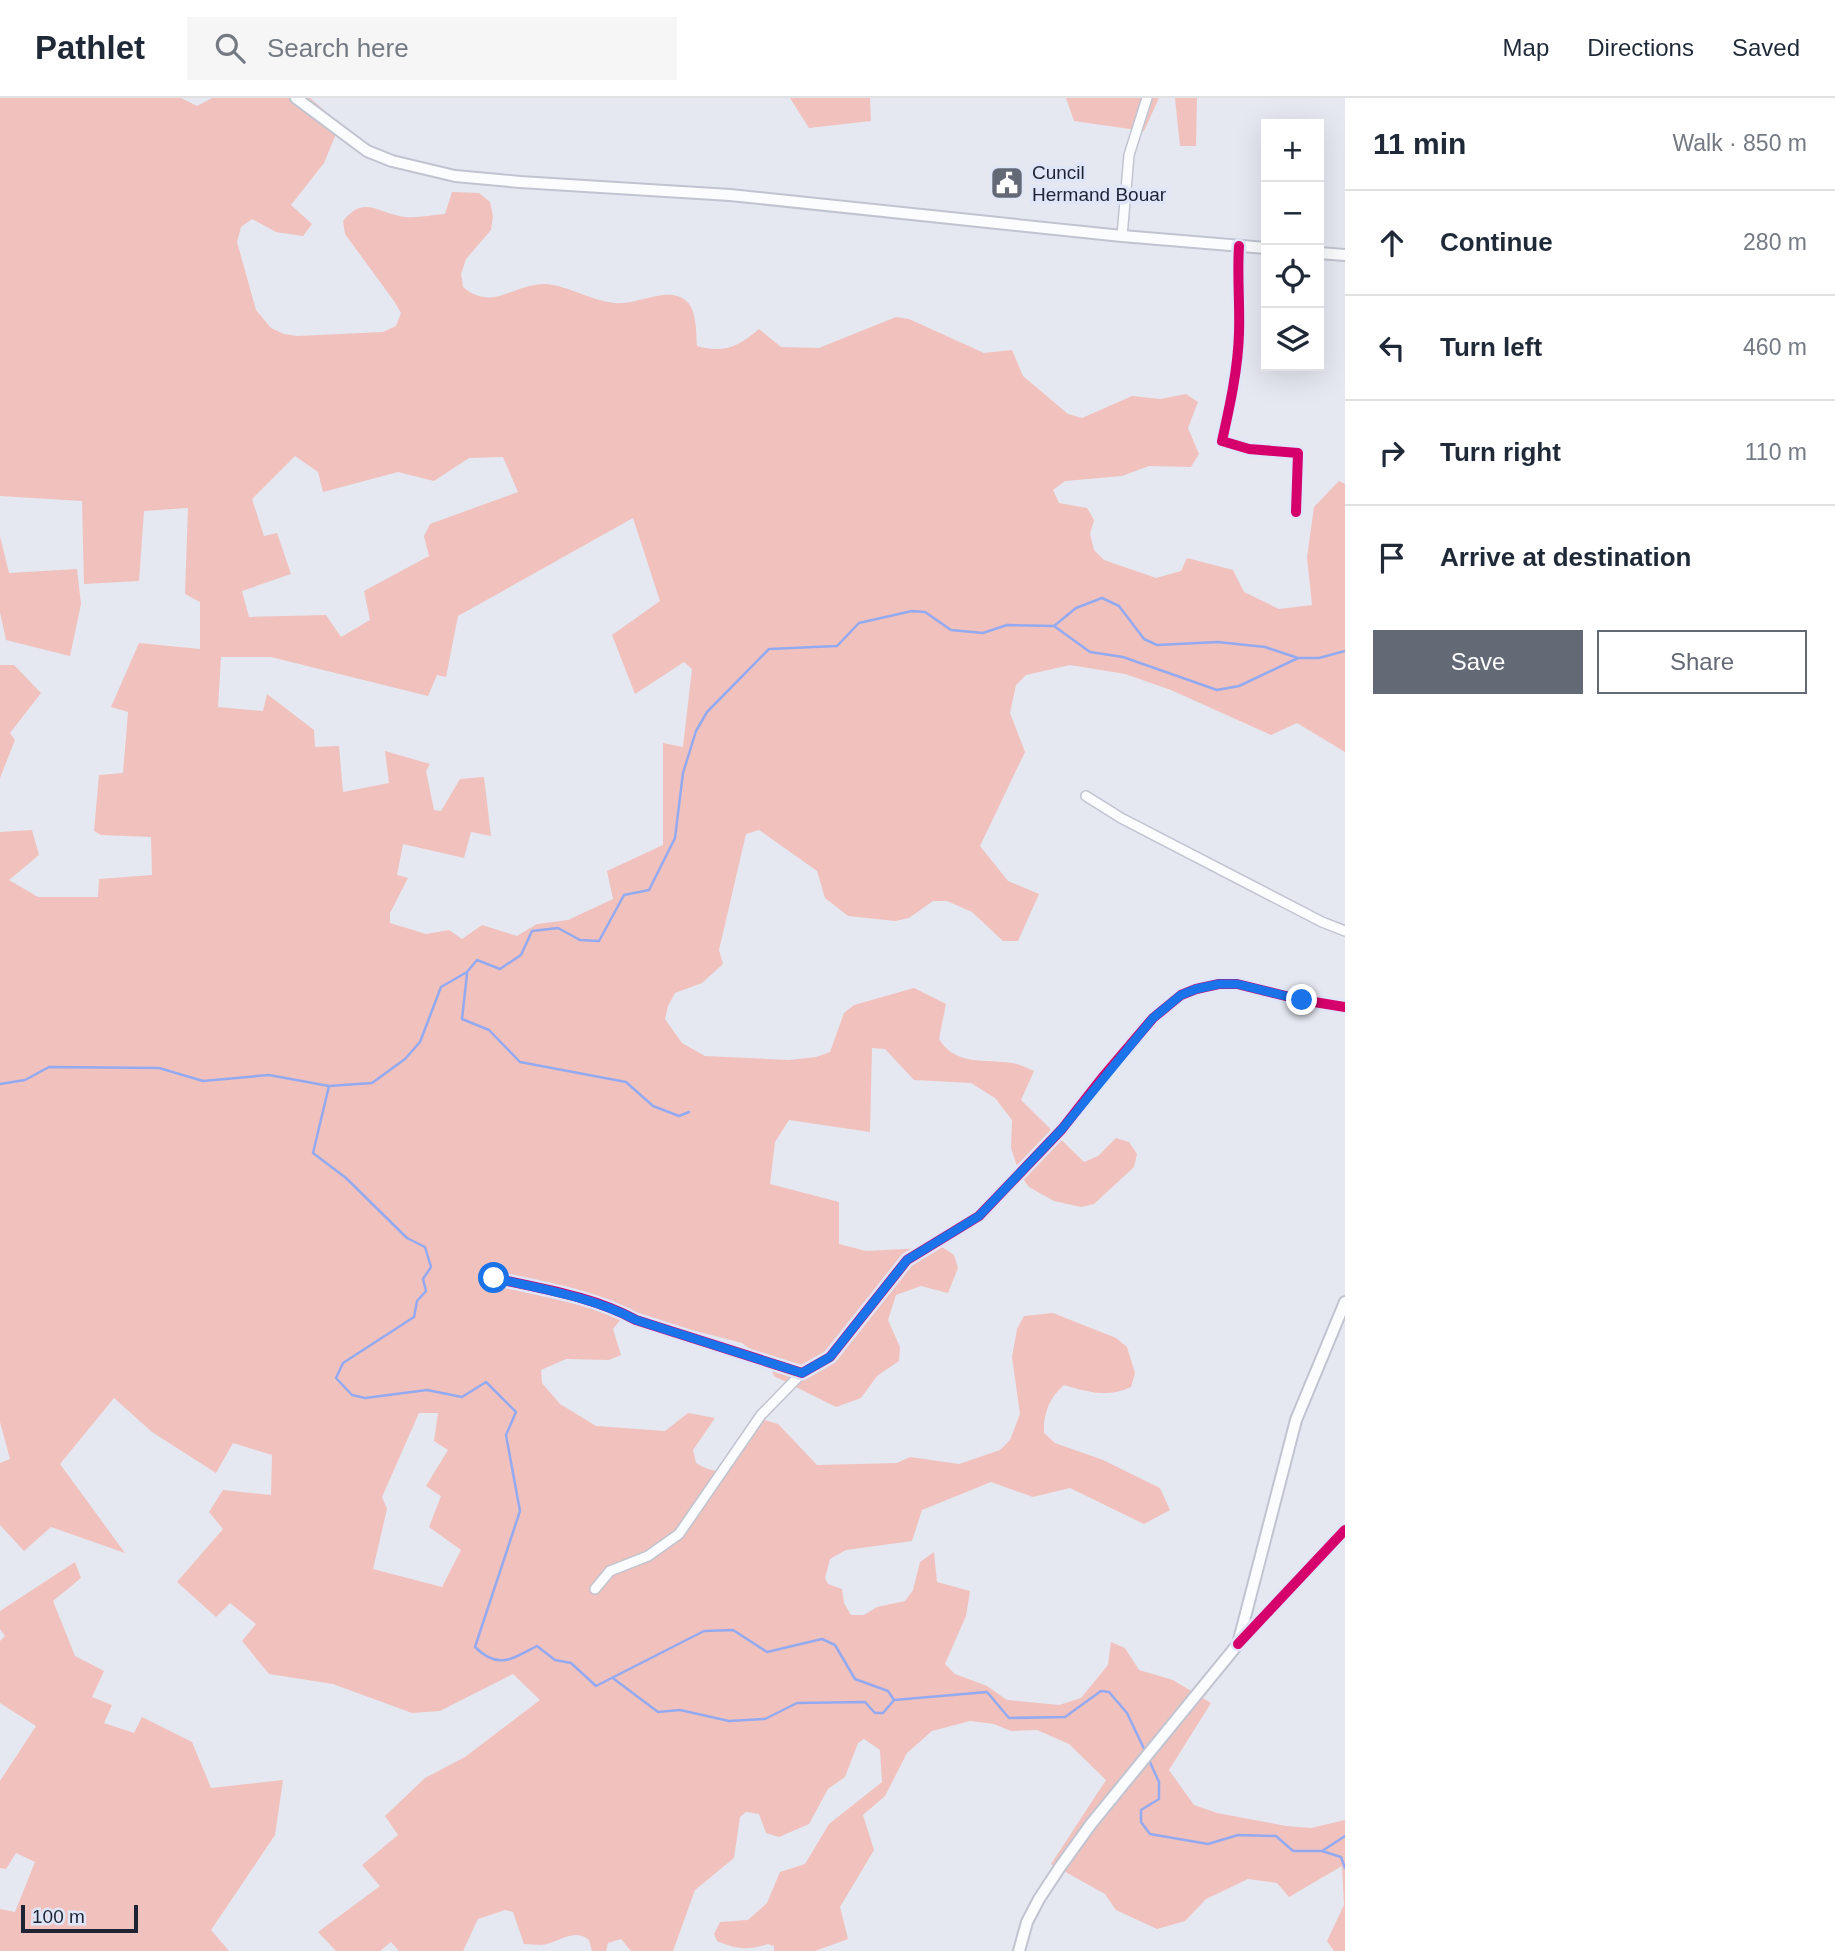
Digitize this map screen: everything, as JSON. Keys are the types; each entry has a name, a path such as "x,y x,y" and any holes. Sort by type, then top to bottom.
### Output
{"main road":[{"path":"296,98 367,152 391,161 455,176 730,195 1122,236 1261,248"},
{"path":"1324,254 1344,256"},
{"path":"1019,1951 1027,1922 1039,1899 1091,1824 1238,1644 1296,1420 1345,1301"}],"street":[{"path":"1122,236 1129,155 1147,98"},
{"path":"1239,246 1239,333 1234,383 1222,441 1249,449 1298,453 1296,512"},
{"path":"1086,796 1133,824 1310,916 1345,931"},
{"path":"594,1590 610,1571 648,1556 679,1534 761,1415 802,1373 830,1357 907,1260 979,1216 1062,1129 1153,1018 1181,995 1219,984 1237,984 1302,1000 1345,1007"},
{"path":"494,1278 571,1295 617,1310 636,1320 802,1373"},
{"path":"1238,1644 1345,1530"}],"shaded area":[{"path":"0,98 181,98 197,106 212,98 310,98 340,124 324,163 291,205 312,224 303,236 276,232 252,219 241,227 237,242 256,310 271,328 284,334 297,336 383,332 396,326 401,313 345,234 343,221 351,213 365,207 405,217 445,214 452,192 479,193 490,202 493,216 491,230 466,259 461,274 463,287 484,297 494,297 544,284 613,303 664,295 679,296 692,309 697,346 716,349 738,344 759,329 781,347 819,348 896,317 909,319 984,353 1012,350 1023,376 1068,414 1082,418 1132,396 1160,399 1186,394 1198,402 1188,428 1199,454 1191,467 1149,466 1122,476 1065,481 1053,490 1059,503 1087,508 1094,520 1090,534 1094,550 1104,560 1156,578 1181,571 1187,558 1233,570 1244,592 1279,609 1312,605 1307,557 1314,507 1339,481 1345,484 1345,752 1297,723 1271,735 1171,690 1125,674 1070,665 1026,675 1016,685 1010,713 1025,752 980,846 1008,881 1039,894 1018,941 1003,941 972,912 947,901 933,901 909,918 895,921 848,916 825,898 817,871 759,830 746,834 719,950 723,964 702,983 675,993 668,1006 665,1019 682,1043 705,1056 789,1060 816,1057 830,1052 844,1013 854,1005 914,988 946,1004 939,1039 953,1054 971,1060 1015,1064 1034,1071 1021,1100 1084,1162 1098,1156 1116,1138 1129,1142 1137,1154 1134,1167 1094,1204 1081,1207 1054,1201 1029,1187 1020,1175 1011,1148 1012,1120 995,1098 971,1083 914,1080 885,1049 872,1048 870,1132 789,1120 775,1142 770,1184 839,1202 839,1244 866,1251 942,1247 954,1255 958,1268 948,1293 921,1286 896,1295 888,1320 900,1347 899,1361 877,1376 861,1398 836,1407 774,1376 768,1362 742,1343 634,1315 621,1319 613,1329 621,1355 609,1360 566,1359 541,1370 542,1383 560,1404 596,1426 665,1431 688,1413 715,1418 693,1450 696,1463 710,1469 720,1471 727,1468 751,1423 765,1420 778,1424 817,1465 897,1463 910,1457 959,1464 1000,1450 1010,1440 1020,1414 1012,1357 1017,1329 1024,1316 1053,1313 1116,1338 1127,1347 1135,1373 1131,1387 1106,1393 1089,1392 1064,1385 1054,1395 1048,1407 1044,1433 1055,1443 1103,1460 1160,1488 1170,1510 1144,1524 1070,1488 1033,1497 991,1482 922,1510 912,1541 846,1550 830,1559 825,1578 828,1584 842,1589 844,1603 851,1615 864,1615 877,1607 905,1601 913,1590 920,1562 934,1552 937,1582 970,1591 966,1616 945,1664 955,1674 987,1686 1007,1700 1059,1705 1081,1698 1108,1665 1111,1642 1125,1648 1139,1670 1173,1680 1211,1703 1169,1770 1194,1805 1217,1813 1311,1828 1345,1820 1345,1951 1334,1951 1327,1941 1344,1905 1342,1866 1289,1897 1277,1883 1248,1879 1206,1899 1185,1921 1157,1929 1116,1910 1105,1894 1051,1864 1106,1780 1069,1744 1037,1730 1011,1731 994,1724 970,1721 932,1731 907,1753 885,1796 863,1815 874,1850 840,1907 848,1939 815,1951 774,1951 774,1946 768,1944 754,1948 736,1947 717,1941 714,1934 720,1922 748,1920 767,1903 780,1872 805,1864 829,1824 882,1782 880,1750 864,1739 858,1743 845,1777 828,1789 809,1824 779,1837 766,1833 759,1814 746,1812 740,1817 734,1858 695,1890 673,1951 631,1951 621,1939 608,1943 606,1951 592,1951 589,1940 577,1935 547,1944 524,1944 513,1912 505,1910 478,1919 463,1951 399,1951 391,1942 380,1951 336,1951 318,1932 380,1886 362,1865 398,1835 385,1816 425,1778 465,1757 540,1700 513,1674 440,1711 412,1713 333,1684 269,1674 242,1641 256,1624 230,1603 216,1617 177,1582 223,1529 209,1512 223,1490 271,1495 272,1455 233,1443 216,1473 152,1432 114,1398 60,1464 125,1553 51,1527 24,1551 0,1525 0,1463 10,1459 0,1422 0,832 32,830 39,855 9,880 38,897 98,897 99,879 152,875 151,837 101,835 94,831 99,775 123,773 128,712 111,707 139,643 200,649 200,602 185,594 188,508 144,511 139,581 84,584 82,501 0,496","holes":["295,456 318,472 323,492 398,472 434,481 469,458 503,457 518,492 430,524 424,536 429,556 364,591 370,620 341,637 326,615 249,617 242,591 291,574 277,533 264,536 252,499","633,518 660,601 612,635 635,694 684,662 692,669 683,747 663,743 663,845 607,871 613,899 568,920 537,924 517,936 482,925 462,939 449,930 426,934 390,923 390,913 408,878 397,875 403,844 464,858 471,832 491,836 484,777 460,779 441,811 434,810 426,771 430,764 385,751 389,783 343,792 339,746 315,747 314,730 267,694 263,711 218,707 221,657 271,657 428,696 437,675 446,677 458,616","419,1413 438,1413 434,1441 448,1450 426,1486 441,1496 429,1527 461,1550 442,1587 373,1569 387,1509 382,1497"]},
{"path":"790,98 870,98 871,121 809,128"},
{"path":"1066,98 1159,98 1144,131 1074,121"},
{"path":"1175,98 1197,98 1196,146 1180,146"},
{"path":"0,536 9,573 77,569 81,604 70,656 6,640 0,612"},
{"path":"0,665 14,665 41,693 10,733 15,740 0,778"},
{"path":"75,1562 81,1578 53,1601 75,1656 104,1671 92,1697 112,1705 104,1723 134,1733 142,1717 192,1742 211,1788 283,1780 275,1835 211,1930 229,1951 0,1951 0,1909 15,1912 35,1862 16,1853 6,1869 0,1868 0,1781 36,1726 0,1703 0,1641 5,1636 0,1629 0,1611"}],"waterway":[{"path":"1054,626 1076,608 1102,598 1119,606 1144,639 1157,645 1218,642 1265,647 1298,658"},
{"path":"329,1086 372,1083 405,1059 420,1042 441,987 467,972 477,960 500,969 521,955 532,931 558,928 580,940 599,941 624,895 649,890 675,838 683,773 696,731 707,712 769,649 837,646 859,623 912,611 925,612 951,630 983,633 1007,625 1054,626 1090,652 1123,657 1217,690 1239,686 1298,658 1319,658 1345,651"},
{"path":"467,974 462,1019 489,1030 520,1062 626,1082 653,1106 679,1116 689,1112"},
{"path":"0,1084 25,1080 49,1067 159,1068 203,1081 269,1075 329,1086 313,1153 346,1178 407,1238 425,1247 431,1267 423,1279 426,1291 417,1301 414,1317 343,1363 336,1378 352,1395 365,1398 427,1390 462,1397 486,1382 516,1412 506,1435 520,1511 475,1647 483,1654 505,1660 537,1646 555,1660 571,1663 596,1686 704,1631 733,1630 767,1652 822,1639 835,1645 855,1679 888,1691 894,1700"},
{"path":"614,1679 658,1712 680,1710 729,1721 765,1719 797,1703 865,1702 875,1713 883,1713 894,1700 987,1692 1009,1718 1065,1717 1101,1691 1109,1692 1127,1713 1146,1753"},
{"path":"1149,1760 1159,1782 1159,1799 1141,1810 1141,1822 1150,1834 1208,1844 1238,1835 1276,1836 1293,1851 1322,1851 1345,1836"},
{"path":"1322,1851 1341,1857 1345,1868"}],"cycle path":[{"path":"1239,246 1238,346 1222,441 1249,449 1298,453 1296,512"},
{"path":"494,1278 584,1299 636,1320 802,1373 830,1357 907,1260 979,1216 1062,1129 1153,1018 1181,995 1219,984 1237,984 1302,1000 1345,1007"},
{"path":"1238,1644 1345,1530"}],"place":[{"name":"Cuncil Hermand Bouar","path":"1007,183"}],"route":[{"path":"494,1278 571,1295 617,1310 636,1320 802,1373 830,1357 907,1260 979,1216 1062,1129 1153,1018 1181,995 1219,984 1237,984 1302,1000"}]}
